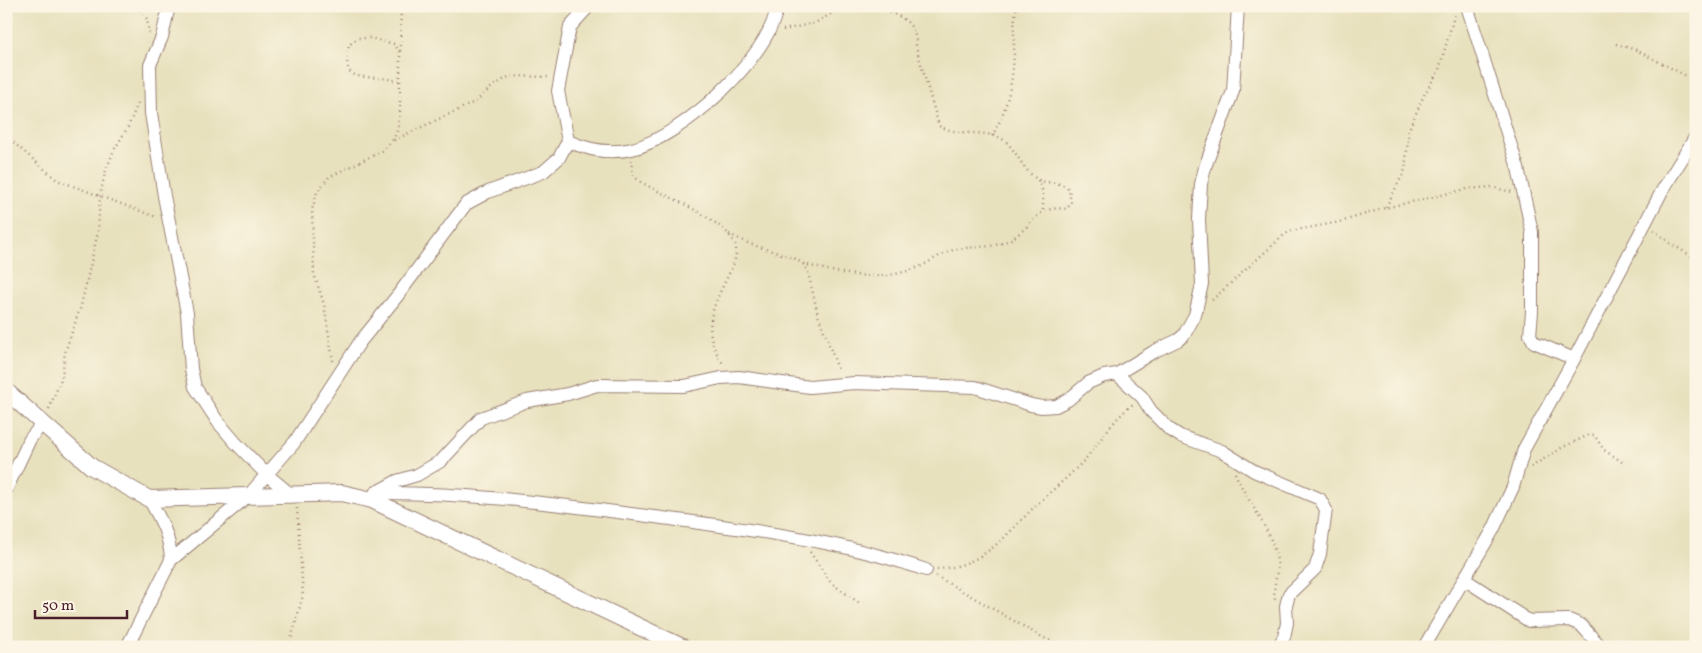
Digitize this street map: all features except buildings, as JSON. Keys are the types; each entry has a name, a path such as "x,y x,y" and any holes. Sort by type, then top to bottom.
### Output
{"street":[{"path":"169,6 162,37 150,65 151,112 187,313 191,369 195,387 218,422 266,474 292,493"},
{"path":"127,647 171,560 248,496 294,443 360,342 398,295 466,204 488,192 543,172 559,158 568,141 558,91 570,26 589,6"},
{"path":"568,141 592,150 632,149 674,130 691,118 745,65 769,34 778,6"},
{"path":"375,493 397,481 417,475 441,461 481,418 527,401 568,394 596,385 667,387 739,377 810,387 845,384 975,387 1042,407 1056,406 1068,400 1088,384 1104,376 1117,374 1153,352 1178,340 1184,335 1195,315 1202,284 1199,219 1201,184 1204,167 1233,90 1233,59 1239,18 1238,6"},
{"path":"1462,8 1518,168 1532,232 1530,335 1534,342 1574,359"},
{"path":"1424,647 1493,530 1510,495 1524,449 1647,220 1696,136"},
{"path":"1117,374 1142,396 1151,411 1168,429 1229,455 1267,477 1317,497 1326,510 1324,532 1315,569 1289,594 1286,606 1287,623 1284,637 1278,647"},
{"path":"6,391 92,467 150,499 292,493 342,493 372,500 682,647"},
{"path":"6,490 30,439 42,424"},
{"path":"356,496 375,493 458,495 528,500 727,526 881,556 926,570"},
{"path":"150,499 165,525 170,542 171,560"},
{"path":"1464,579 1529,621 1569,620 1581,625 1601,647"}],"path":[{"path":"137,6 147,19 149,38"},
{"path":"335,380 324,304 314,274 310,220 318,192 329,177 382,151 392,141 397,132 400,112 401,6"},
{"path":"769,34 815,23 845,6"},
{"path":"871,6 907,20 916,34 916,47 939,126 951,132 1002,138 1011,147 1020,164 1038,180 1043,192 1043,210"},
{"path":"992,136 1006,105 1011,81 1013,24 1016,6"},
{"path":"1385,208 1405,170 1409,129 1424,95 1439,70 1462,8"},
{"path":"399,81 382,78 357,78 350,74 347,57 349,45 358,38 370,38 394,44 400,52"},
{"path":"1616,44 1636,50 1696,82"},
{"path":"392,141 475,102 493,86 510,76 543,78 562,74"},
{"path":"42,424 62,377 65,352 81,306 98,232 100,196 114,150 128,128 138,102"},
{"path":"6,136 57,180 170,221"},
{"path":"632,149 633,175 639,181 750,244 794,258 803,264 842,274 882,277 917,268 952,250 983,248 1007,241 1029,226 1043,210 1067,209 1072,203 1069,189 1061,183 1038,180"},
{"path":"1211,301 1284,235 1291,231 1340,222 1385,208 1479,187 1491,187 1524,195"},
{"path":"1647,220 1657,233 1696,259"},
{"path":"728,233 735,243 737,253 709,321 709,332 716,355 724,366 739,377"},
{"path":"803,264 811,280 818,315 845,384"},
{"path":"926,570 953,568 971,562 1004,538 1087,458 1120,414 1142,396"},
{"path":"1518,473 1589,435 1594,435 1604,450 1622,462"},
{"path":"1229,455 1242,490 1274,550 1278,571 1274,586 1276,603"},
{"path":"289,647 303,595 292,493"},
{"path":"802,540 831,583 861,604"},
{"path":"926,570 1042,637 1065,647"}]}
